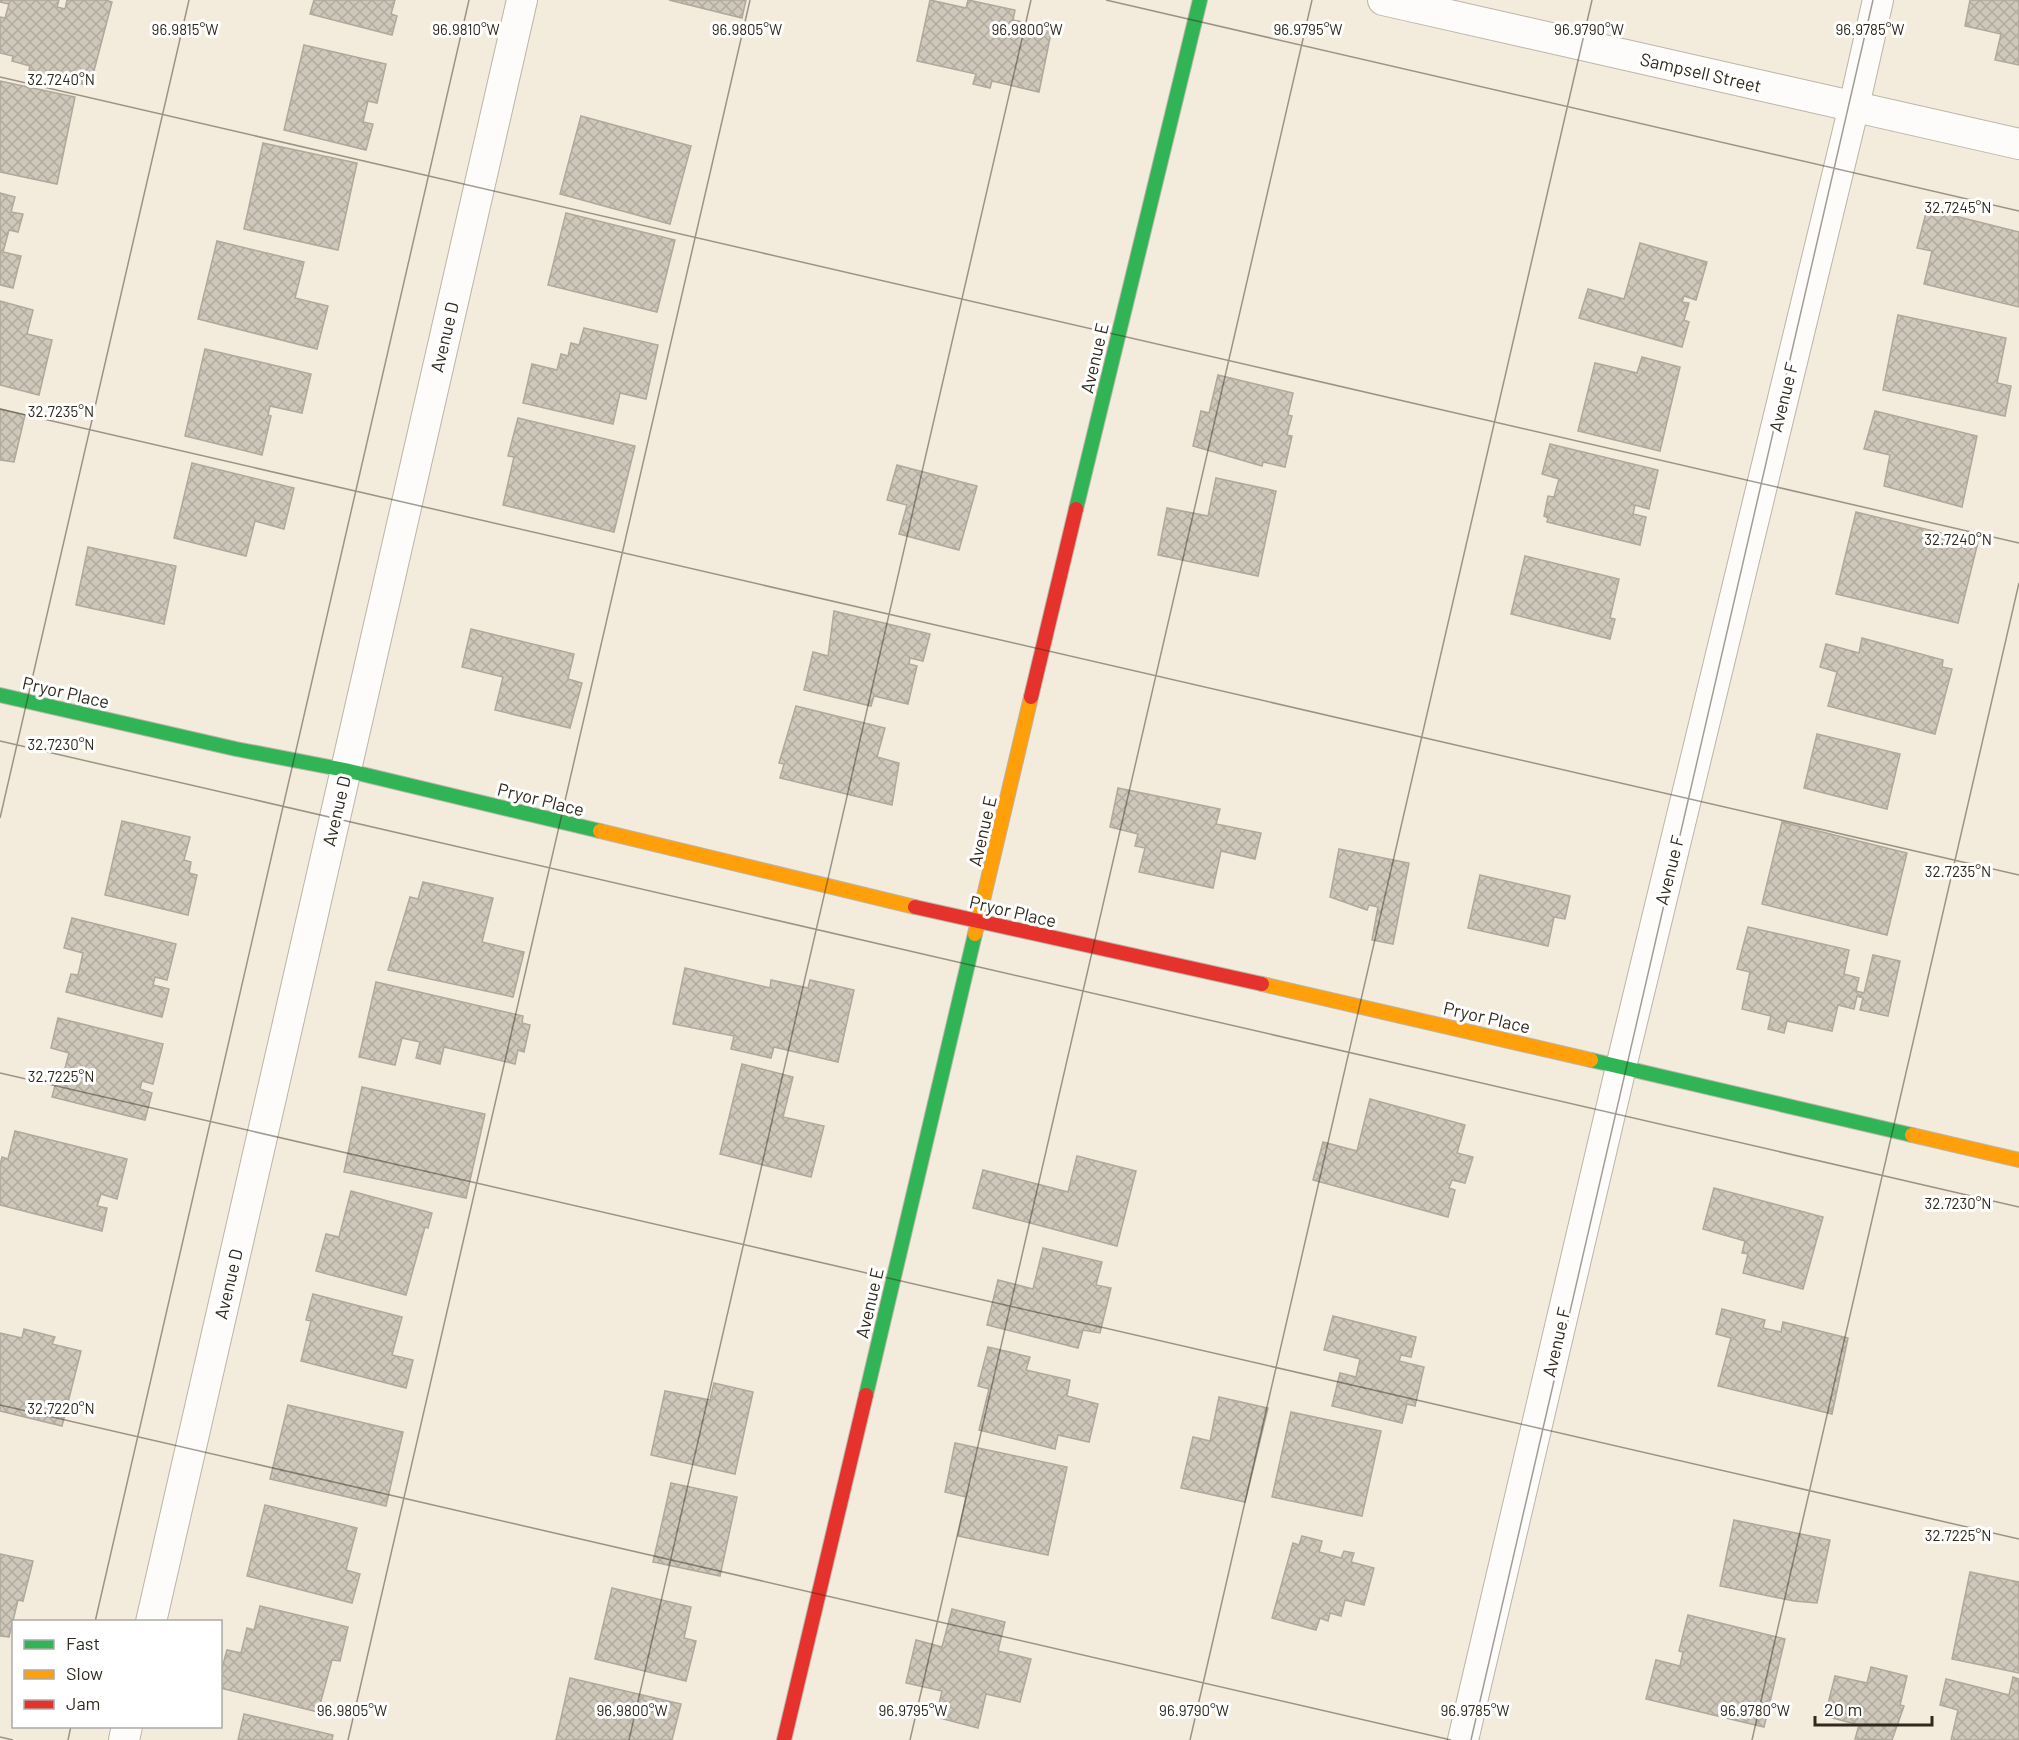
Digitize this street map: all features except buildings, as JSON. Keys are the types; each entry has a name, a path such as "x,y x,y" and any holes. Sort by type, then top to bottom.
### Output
{"street":[{"name":"Avenue D","path":"151,1620 522,0"},
{"name":"Avenue E","path":"784,1740 1118,330 1200,0"},
{"name":"Sampsell Street","path":"1383,0 2019,144"},
{"name":"Avenue F","path":"1463,1740 1621,1067 1878,0"},
{"name":"Pryor Place","path":"0,695 236,749 345,770 978,922 1293,991 2019,1160"}],"traffic: fast":[{"path":"1076,509 1200,0"},
{"path":"0,695 236,749 345,770 600,831"},
{"path":"866,1395 975,934"},
{"path":"1591,1060 1912,1135"}],"traffic: slow":[{"path":"975,934 1031,697"},
{"path":"600,831 915,907"},
{"path":"1262,984 1591,1060"},
{"path":"1912,1135 2019,1160"}],"traffic: jam":[{"path":"1031,697 1076,509"},
{"path":"915,907 1262,984"},
{"path":"784,1740 866,1395"}]}
